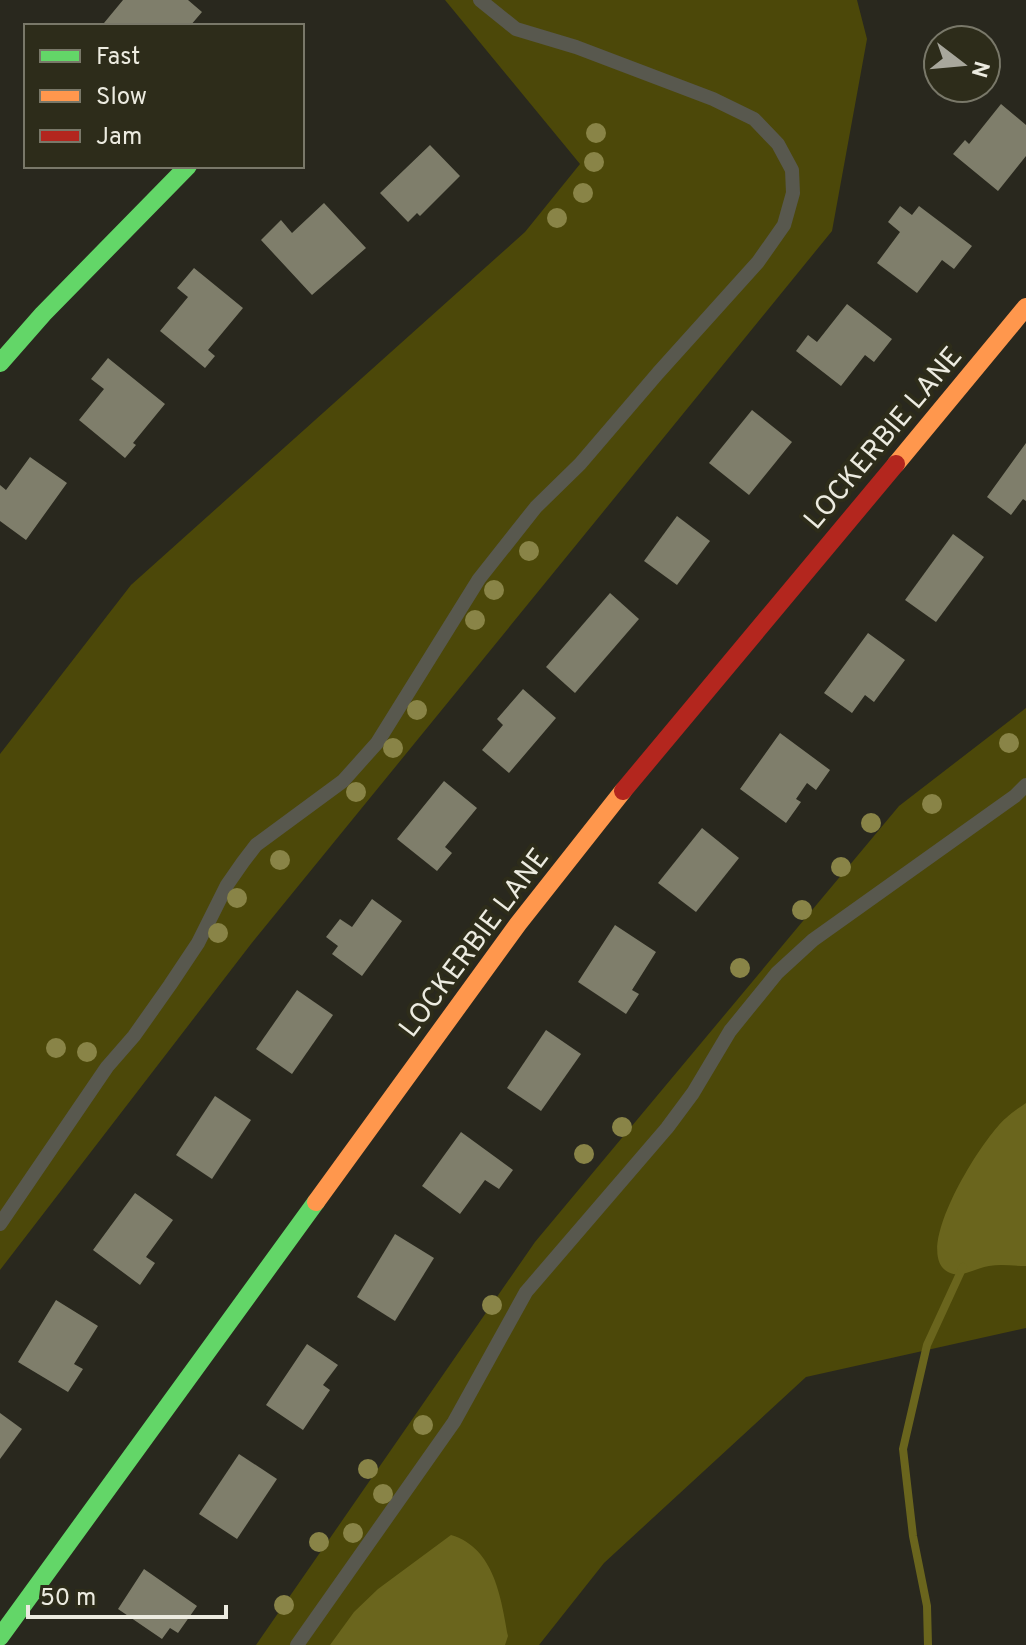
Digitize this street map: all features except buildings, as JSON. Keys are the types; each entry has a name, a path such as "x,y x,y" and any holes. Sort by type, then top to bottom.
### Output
{"street":[{"path":"0,363 43,314 186,168"},
{"name":"LOCKERBIE LANE","path":"0,1637 518,924 608,810 1026,307"}],"lane":[{"path":"0,1224 107,1067 134,1036 170,985 198,943 227,885 256,845 343,781 377,743 407,698 456,611 488,567 536,507 580,464 758,262 784,225 793,193 792,170 778,144 754,119 713,99 576,47 516,29 480,0"},
{"path":"297,1645 454,1422 526,1292 667,1128 693,1093 730,1031 777,973 813,940 1015,796 1026,785"}],"shaded area":[{"path":"445,0 857,0 867,39 832,231 251,944 0,1270 0,754 131,585 525,232 580,164"},
{"path":"1026,708 1026,1328 806,1377 604,1563 539,1645 256,1645 535,1242 899,806"},
{"path":"1026,1103 1026,1266 994,1265 963,1274 948,1272 939,1260 938,1242 954,1195 995,1129"},
{"path":"451,1535 466,1542 487,1563 502,1606 508,1636 505,1645 330,1645 354,1612 378,1589"}],"waterway":[{"path":"928,1645 927,1606 913,1536 903,1449 927,1345 963,1267"}],"traffic: fast":[{"path":"0,363 43,314 186,168"},
{"path":"0,1637 316,1202"}],"traffic: slow":[{"path":"896,464 1026,307"},
{"path":"316,1202 518,924 623,791"}],"traffic: jam":[{"path":"623,791 896,464"}]}
